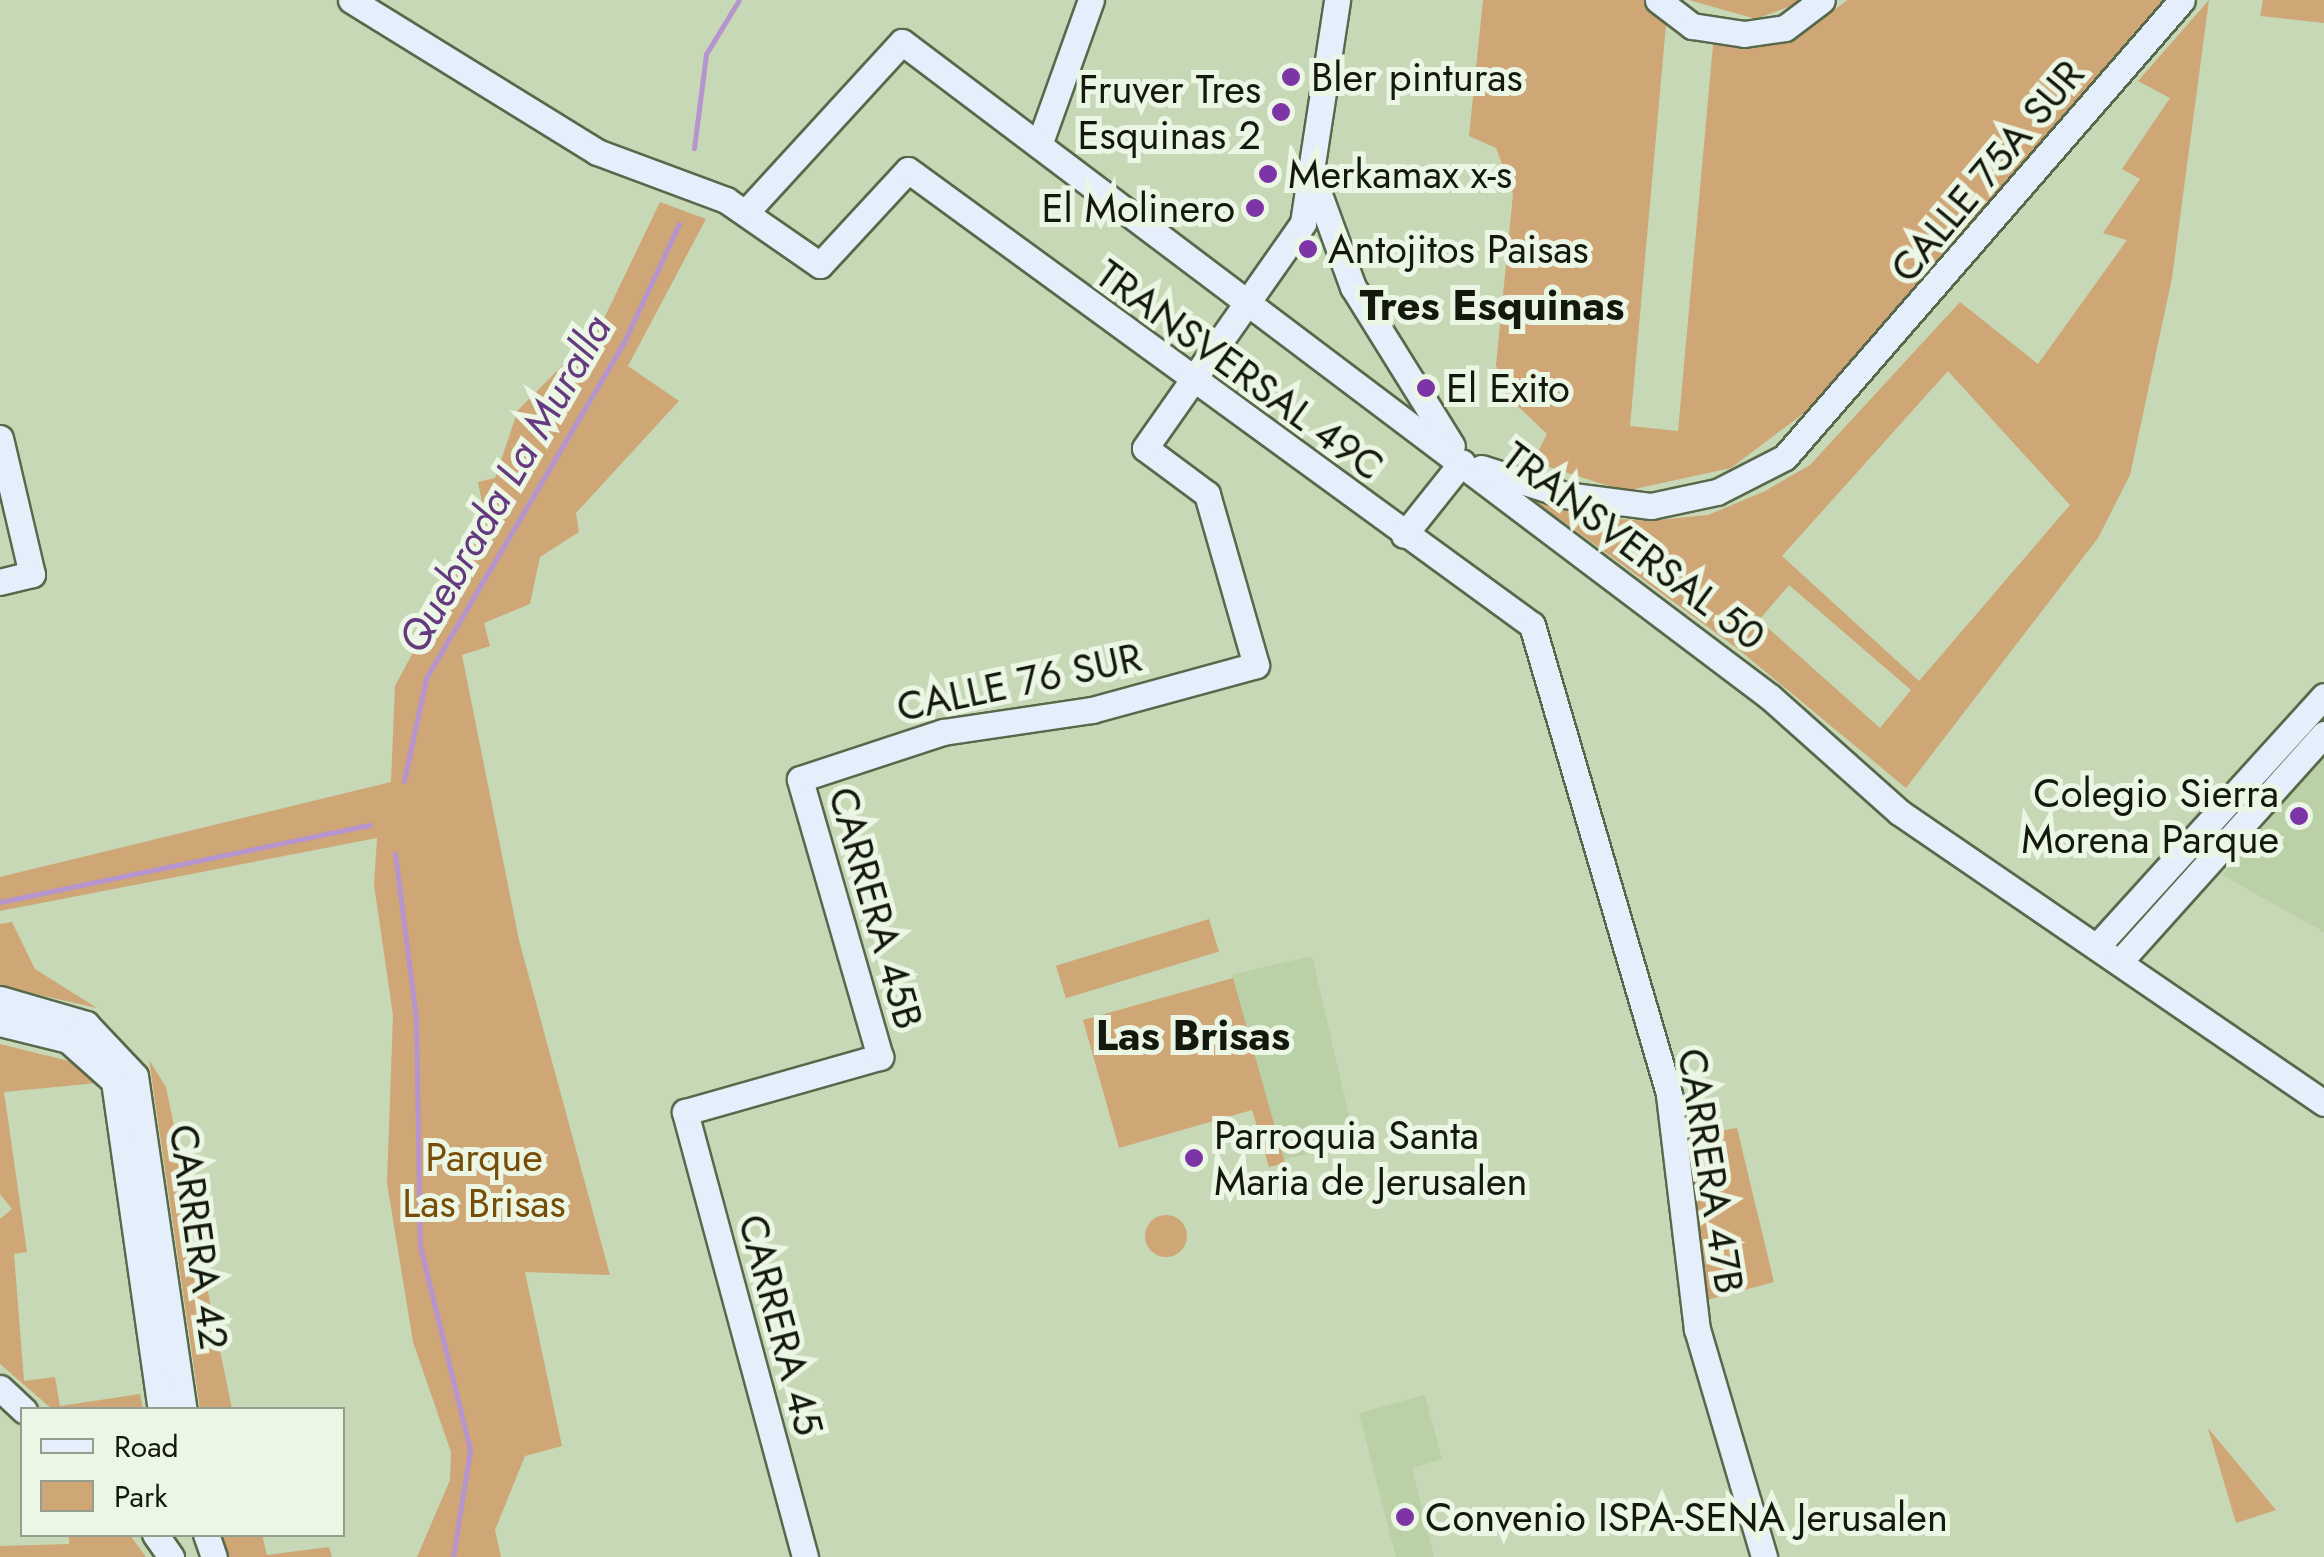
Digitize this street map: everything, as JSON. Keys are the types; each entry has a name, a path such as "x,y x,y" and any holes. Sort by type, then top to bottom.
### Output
{"street":[{"path":"351,0 660,182 747,211"},
{"path":"1039,145 1090,0"},
{"path":"1190,384 1303,223 1315,181 1338,0"},
{"path":"1658,0 1714,32 1764,32 1803,18 1822,0"},
{"name":"CALLE 75A SUR","path":"1462,462 1593,502 1682,502 1751,479 1850,392 2182,0"},
{"name":"TRANSVERSAL 50","path":"747,211 902,42 1770,697 1899,812 2122,958 2324,1104"},
{"name":"TRANSVERSAL 49C","path":"747,211 820,265 908,170 1190,384 1532,625"},
{"path":"1315,181 1353,287 1462,462 1404,534"},
{"name":"CALLE 76 SUR","path":"800,779 913,740 1092,710 1256,665 1207,494 1146,448 1190,384"},
{"path":"0,438 32,574 0,582"},
{"name":"CARRERA 47B","path":"1532,625 1670,1095 1697,1329 1764,1557"},
{"path":"2100,943 2324,696"},
{"path":"2122,958 2324,734"},
{"name":"CARRERA 45B","path":"685,1112 880,1057 800,779"},
{"path":"0,999 86,1024 124,1079"},
{"path":"0,1024 68,1040 124,1079"},
{"name":"CARRERA 42","path":"124,1079 161,1407"},
{"name":"CARRERA 42","path":"124,1079 183,1407"},
{"name":"CARRERA 45","path":"685,1112 804,1557"},
{"path":"0,1388 21,1407"}],"shaded area":[{"name":"Colegio Sierra Morena Parque","path":"2324,756 2324,932 2222,875"},
{"path":"1312,956 1355,1143 1275,1162 1232,974"},
{"path":"1425,1395 1442,1459 1412,1468 1434,1557 1396,1557 1359,1413"}],"green space":[{"path":"1483,0 1649,0 1666,25 1630,426 1678,431 1713,45 1791,40 1848,0 2163,0 1808,410 1731,468 1625,491 1533,462 1547,434 1506,395 1496,365 1513,194 1496,148 1469,136"},
{"path":"1689,0 1807,0 1756,19"},
{"path":"2209,0 2172,278 2130,475 2098,538 1906,788 1738,649 1524,493 1591,517 1648,521 1708,515 1765,491 1810,465 1960,302 2038,364 2127,240 2103,233 2140,179 2122,169 2170,98 2138,81","holes":["1948,371 2070,505 1919,681 1782,556","1789,585 1911,690 1880,728 1759,620"]},
{"path":"2263,0 2324,0 2324,23 2260,16"},
{"name":"Parque Las Brisas","path":"660,202 706,219 628,366 679,401 576,513 579,532 540,557 530,604 484,623 490,646 462,655 519,940 610,1275 525,1272 562,1446 525,1456 495,1530 501,1557 417,1557 450,1480 451,1452 413,1342 387,1183 393,1015 374,885 377,838 0,911 0,877 391,782 395,686 485,518 478,482 495,478 518,410 599,329"},
{"path":"1209,919 1219,952 1066,998 1056,966"},
{"path":"12,922 35,969 97,1008 0,986 0,924"},
{"path":"1233,978 1285,1163 1269,1167 1252,1110 1119,1148 1083,1020"},
{"path":"0,1044 73,1062 97,1083 4,1092 27,1252 14,1254 24,1381 55,1377 60,1406 140,1394 143,1407 50,1407 0,1364 0,1219 12,1209 0,1194"},
{"path":"149,1060 166,1087 232,1407 200,1407"},
{"path":"1737,1128 1774,1282 1703,1301 1684,1137"},
{"path":"1166,1215 1181,1221 1187,1236 1181,1251 1166,1257 1151,1251 1145,1236 1151,1221"},
{"path":"2208,1428 2276,1510 2236,1523"},
{"path":"69,1537 131,1537 146,1557 0,1557 0,1546 69,1544"},
{"path":"222,1537 262,1537 267,1555 329,1547 332,1557 226,1557"}],"waterway":[{"name":"Quebrada La Muralla","path":"694,148 706,54 739,0"},
{"name":"Quebrada La Muralla","path":"404,781 426,678 624,342 679,224"},
{"path":"0,902 370,825"},
{"name":"Quebrada La Muralla","path":"395,854 416,1019 420,1246 470,1450 453,1557"}],"place":[{"name":"Bler pinturas","path":"1291,77"},
{"name":"Fruver Tres Esquinas 2","path":"1281,112"},
{"name":"Merkamax x-s","path":"1268,174"},
{"name":"El Molinero","path":"1255,208"},
{"name":"Antojitos Paisas","path":"1308,249"},
{"name":"El Exito","path":"1426,388"},
{"name":"Colegio Sierra Morena Parque","path":"2299,816"},
{"name":"Parroquia Santa Maria de Jerusalen","path":"1194,1158"},
{"name":"Convenio ISPA-SENA Jerusalen","path":"1405,1517"}],"district":[{"name":"Tres Esquinas","path":"1492,306"},
{"name":"Las Brisas","path":"1193,1036"}]}
